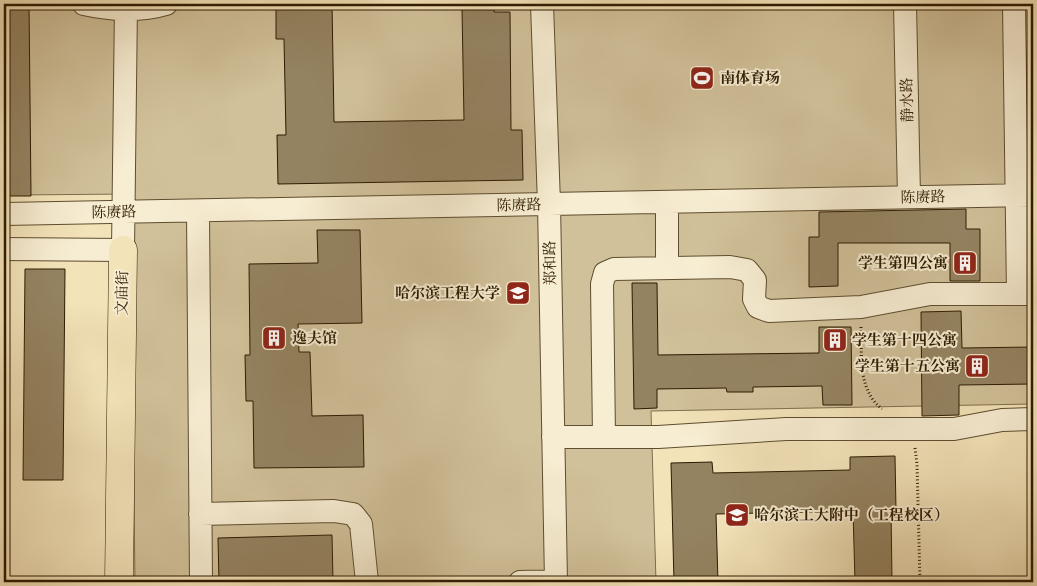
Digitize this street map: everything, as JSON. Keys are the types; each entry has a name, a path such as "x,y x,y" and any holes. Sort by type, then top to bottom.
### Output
{"main road":[{"name":"文庙街","path":"119,582 123,250"}],"street":[{"path":"84,4 106,9 126,6 150,8 166,4"},
{"name":"郑和路","path":"542,4 549,204 556,582"},
{"name":"静水路","path":"905,4 909,197"},
{"path":"604,437 602,284 605,273 614,269 730,267 747,270 756,280 754,298 758,307 769,312 861,307 930,294 1026,294 1024,44 1014,4"},
{"name":"文庙街","path":"123,250 126,6"},
{"name":"陈赓路","path":"4,214 1025,195"},
{"path":"667,202 667,268"},
{"path":"198,211 200,582"},
{"path":"4,249 123,250"},
{"path":"553,438 658,437 786,429 954,429 1002,420 1033,419"},
{"path":"200,514 334,511 353,514 361,524 368,582"},
{"path":"520,582 556,582"}],"shaded area":[{"name":"哈尔滨工程大学","path":"12,4 1003,4 1004,52 1033,52 1033,404 651,411 656,582 135,582 130,194 14,195"}],"building":[{"path":"4,4 29,4 31,196 4,196"},
{"path":"276,4 332,4 334,122 464,120 462,9 478,9 478,4 494,4 494,12 510,12 511,130 522,130 523,180 278,184 277,135 286,135 284,39 276,39"},
{"name":"学生第四公寓","path":"966,209 966,229 980,229 980,281 950,281 950,243 838,243 838,286 809,287 809,237 819,237 819,212"},
{"name":"逸夫馆","path":"317,230 360,230 362,323 298,324 299,352 310,352 312,416 363,415 364,467 254,468 253,401 246,401 245,355 250,355 249,264 318,263"},
{"path":"25,269 65,269 63,480 23,480"},
{"name":"学生第十四公寓","path":"632,283 657,283 658,355 819,353 819,327 851,327 852,405 823,405 822,386 753,387 753,392 727,392 726,388 657,389 657,408 634,409"},
{"name":"学生第十五公寓","path":"961,311 962,348 1033,347 1033,384 959,385 959,415 922,416 921,312"},
{"path":"895,456 896,510 891,510 892,582 855,582 853,511 716,514 718,582 674,582 671,463 712,462 713,473 850,470 850,457"},
{"path":"332,535 333,582 219,582 218,538"}],"place":[{"name":"南体育场","path":"702,78"},
{"name":"学生第四公寓","path":"965,263"},
{"name":"哈尔滨工程大学","path":"518,293"},
{"name":"逸夫馆","path":"274,338"},
{"name":"学生第十四公寓","path":"835,340"},
{"name":"学生第十五公寓","path":"977,366"},
{"name":"哈尔滨工大附中（工程校区）","path":"737,515"}]}
